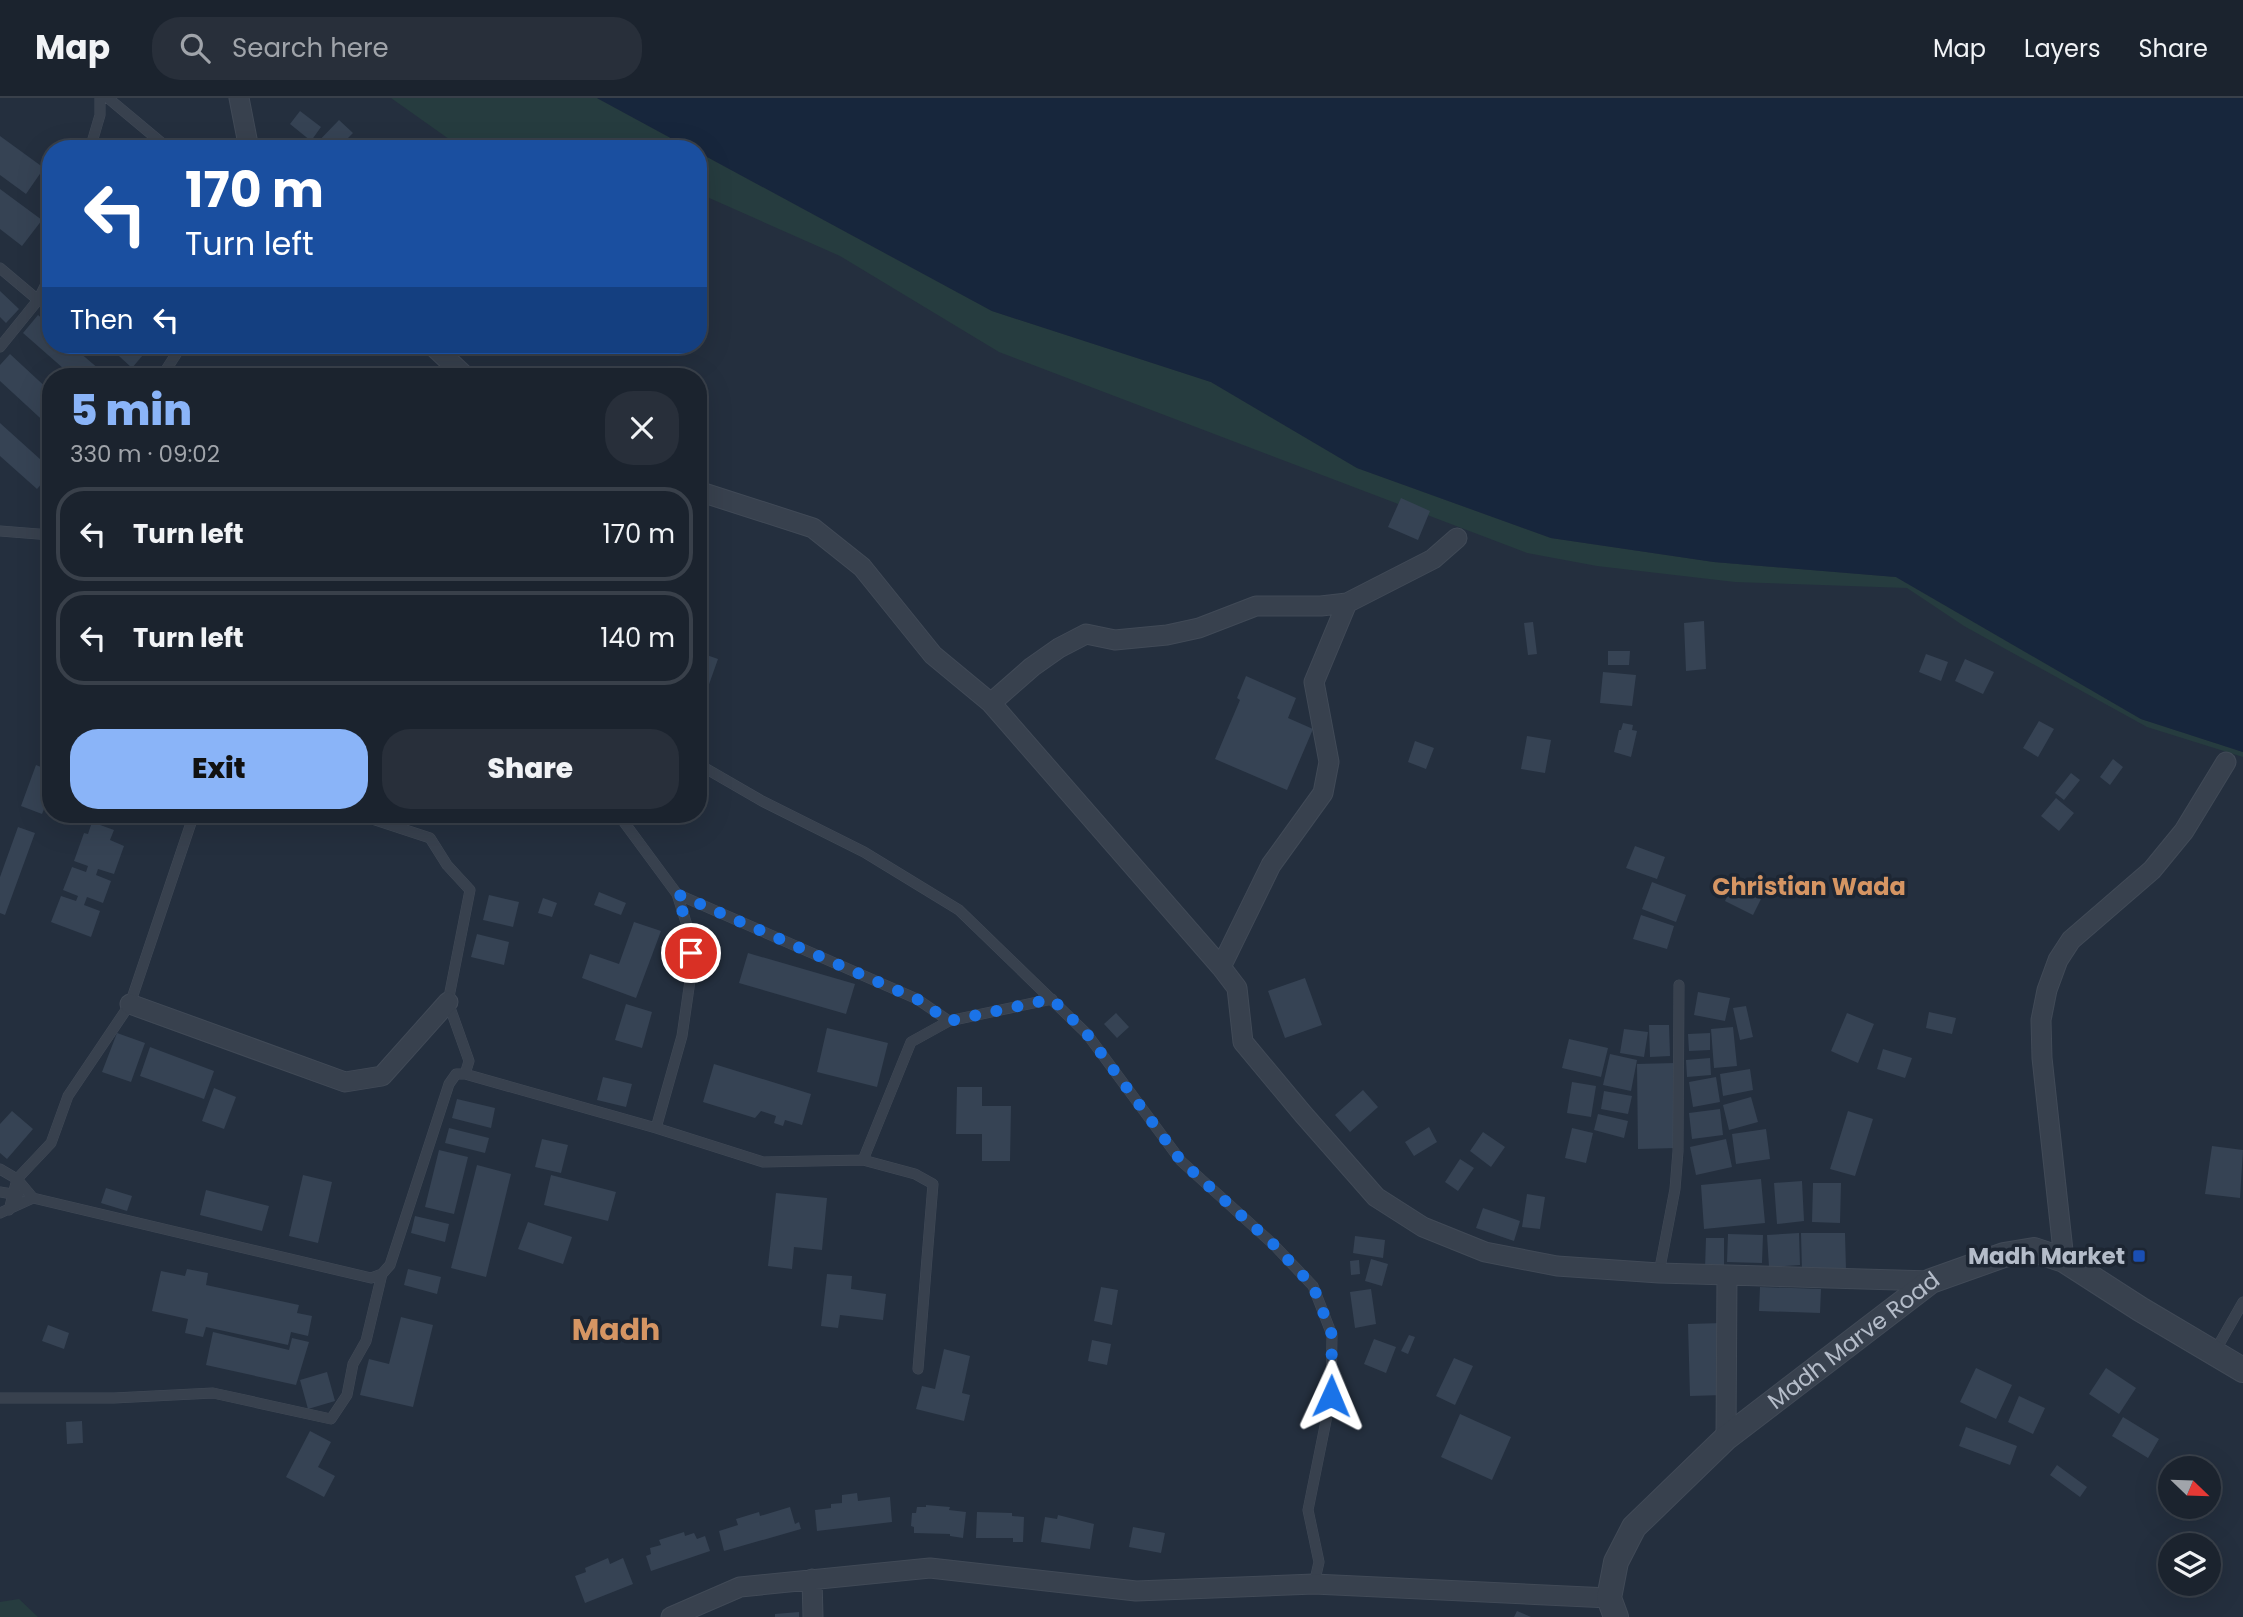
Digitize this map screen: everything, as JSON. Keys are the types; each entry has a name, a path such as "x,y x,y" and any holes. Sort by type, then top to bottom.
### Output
{"street":[{"path":"239,98 247,140"},
{"path":"442,354 456,368"},
{"path":"707,494 813,528 862,567 933,655 991,703 1221,967 1237,988 1243,1042 1376,1197 1423,1227 1485,1252 1557,1266 1659,1273 1931,1281"},
{"path":"991,703 1032,667 1059,648 1086,634 1115,640 1167,635 1199,628 1256,606 1321,606 1347,603 1433,559 1457,538"},
{"path":"1221,967 1271,865 1323,793 1329,762 1314,682 1347,603"},
{"path":"2064,1260 2042,1058 2040,1020 2047,990 2058,960 2071,940 2152,870 2184,831 2226,762"},
{"path":"130,1004 345,1082 382,1076 448,1002"},
{"name":"Madh Marve Road","path":"1613,1607 1616,1562 1634,1527 1726,1438 1931,1281 2004,1255 2034,1250 2064,1260 2243,1370"},
{"path":"1726,1438 1727,1275"},
{"path":"671,1617 740,1587 930,1568 1136,1591 1314,1584 1613,1607"},
{"path":"813,1579 813,1617"}],"lane":[{"path":"93,140 100,115 100,98"},
{"path":"108,98 158,140"},
{"path":"0,268 38,300"},
{"path":"0,347 42,292"},
{"path":"0,531 42,534"},
{"path":"707,769 762,801 864,852 959,910 1087,1034 1181,1161 1273,1244 1313,1286 1332,1335 1331,1396 1308,1510 1319,1562 1314,1584"},
{"path":"4,1212 14,1195 17,1179 51,1143 68,1096 130,1004 191,823"},
{"path":"384,823 430,838 447,865 470,890 448,1002 469,1061 465,1074"},
{"path":"625,823 677,894 691,938 692,967 682,1036 656,1128"},
{"path":"677,894 917,999 949,1021"},
{"path":"1659,1273 1675,1189 1678,1151 1679,985"},
{"path":"863,1160 911,1042 949,1021 1052,999"},
{"path":"0,1398 114,1398 213,1393 331,1419 347,1395 353,1364 366,1341 382,1274 390,1265 449,1084 456,1074 465,1074 656,1128 763,1162 863,1160 915,1174 933,1184 918,1369"},
{"path":"0,1169 17,1179 33,1198"},
{"path":"0,1192 371,1278 382,1274"},
{"path":"4,1212 33,1198"},
{"path":"2214,1354 2243,1302"}],"green space":[{"path":"391,98 597,98 674,140 450,140"},
{"path":"707,157 992,311 1211,382 1357,468 1551,538 1714,562 1896,577 2141,719 2243,752 2243,757 2147,727 1964,626 1907,588 1735,582 1597,566 1527,553 999,352 840,256 707,197"},
{"path":"19,1599 38,1617 0,1617 0,1602"}],"water":[{"path":"597,98 2243,98 2243,752 2141,719 1896,577 1714,562 1551,538 1357,468 1211,382 992,311 707,157 707,140 674,140"}],"building":[{"path":"300,111 321,127 310,140 290,124"},
{"path":"339,120 353,133 346,140 320,140"},
{"path":"0,136 42,167 42,171 26,194 0,175"},
{"path":"0,189 42,220 22,246 0,229"},
{"path":"0,291 19,309 6,323 0,317"},
{"path":"38,315 42,318 42,350 23,333"},
{"path":"10,354 42,384 42,420 0,381 0,365"},
{"path":"47,354 81,354 98,368 63,368"},
{"path":"117,354 144,354 132,368"},
{"path":"0,423 42,461 42,483 37,489 0,456"},
{"path":"1401,498 1430,511 1418,540 1388,527"},
{"path":"1704,621 1706,669 1686,671 1684,623"},
{"path":"1533,622 1537,654 1528,655 1524,623"},
{"path":"1608,651 1630,651 1629,665 1608,665"},
{"path":"1926,654 1948,662 1941,681 1919,672"},
{"path":"707,655 718,659 707,690"},
{"path":"1965,659 1994,672 1983,694 1955,681"},
{"path":"1603,672 1636,675 1632,706 1600,703"},
{"path":"1246,676 1296,698 1288,718 1313,729 1287,790 1215,759 1240,700 1237,698"},
{"path":"2039,721 2054,729 2038,757 2023,748"},
{"path":"1623,723 1633,725 1632,730 1637,731 1631,757 1614,752"},
{"path":"1527,736 1551,740 1545,773 1521,769"},
{"path":"1415,741 1434,748 1426,769 1408,762"},
{"path":"2113,759 2123,767 2110,785 2100,777"},
{"path":"36,765 42,767 42,814 21,806"},
{"path":"2071,773 2080,780 2064,800 2055,793"},
{"path":"2056,798 2074,813 2059,831 2041,816"},
{"path":"92,823 95,823 114,830 110,840 124,846 114,874 98,869 96,875 111,881 103,903 87,897 84,905 100,911 91,937 51,922 61,896 76,901 78,896 63,890 72,867 86,872 88,866 74,861 84,833 88,834"},
{"path":"18,827 35,833 5,915 0,913 0,877"},
{"path":"1635,846 1665,857 1657,879 1626,868"},
{"path":"1652,882 1686,895 1676,922 1642,909"},
{"path":"1733,885 1761,899 1753,915 1725,901"},
{"path":"599,892 626,903 621,915 594,905"},
{"path":"489,895 519,902 513,927 483,920"},
{"path":"543,898 557,903 552,917 538,913"},
{"path":"1641,915 1674,926 1667,949 1633,939"},
{"path":"634,922 661,931 636,998 582,978 590,954 619,964"},
{"path":"477,934 509,942 504,965 471,957"},
{"path":"748,953 855,984 846,1014 739,983"},
{"path":"1305,978 1322,1025 1285,1038 1268,991"},
{"path":"1698,992 1730,998 1725,1021 1694,1015"},
{"path":"626,1004 652,1012 642,1048 615,1040"},
{"path":"1746,1006 1753,1037 1740,1040 1733,1008"},
{"path":"1929,1012 1956,1018 1952,1034 1926,1028"},
{"path":"1116,1013 1129,1027 1117,1038 1104,1024"},
{"path":"1847,1013 1874,1024 1858,1063 1831,1051"},
{"path":"1649,1025 1669,1025 1670,1056 1650,1057"},
{"path":"1733,1027 1737,1066 1714,1068 1711,1029"},
{"path":"827,1028 888,1043 877,1087 817,1072"},
{"path":"1624,1029 1648,1032 1644,1057 1620,1053"},
{"path":"117,1033 145,1043 131,1082 102,1072"},
{"path":"1710,1033 1710,1050 1689,1051 1688,1034"},
{"path":"1569,1039 1608,1048 1601,1077 1562,1068"},
{"path":"150,1047 214,1071 204,1099 140,1076"},
{"path":"1883,1049 1912,1058 1905,1078 1877,1069"},
{"path":"1610,1054 1637,1060 1631,1091 1603,1085"},
{"path":"1710,1058 1711,1075 1687,1077 1686,1060"},
{"path":"1675,1063 1676,1148 1638,1149 1637,1064"},
{"path":"714,1064 811,1094 802,1125 785,1120 783,1126 774,1123 776,1116 761,1111 755,1118 703,1102"},
{"path":"1750,1069 1753,1090 1723,1096 1720,1074"},
{"path":"603,1077 632,1084 626,1107 597,1100"},
{"path":"1716,1077 1720,1102 1693,1107 1689,1082"},
{"path":"1572,1082 1596,1086 1591,1117 1567,1113"},
{"path":"957,1087 982,1087 982,1106 1011,1106 1010,1161 982,1161 982,1134 956,1134"},
{"path":"214,1088 236,1097 224,1129 202,1121"},
{"path":"1363,1090 1378,1107 1350,1132 1335,1115"},
{"path":"1604,1091 1632,1096 1628,1114 1601,1109"},
{"path":"1751,1097 1758,1122 1729,1130 1723,1105"},
{"path":"457,1099 495,1108 491,1128 452,1118"},
{"path":"1720,1109 1723,1135 1692,1139 1689,1113"},
{"path":"12,1111 33,1129 7,1159 0,1153 0,1124"},
{"path":"1848,1111 1873,1119 1855,1176 1830,1169"},
{"path":"1598,1114 1628,1121 1624,1138 1594,1130"},
{"path":"1429,1127 1437,1142 1414,1156 1405,1142"},
{"path":"449,1128 489,1138 485,1153 445,1143"},
{"path":"1572,1128 1593,1133 1586,1163 1565,1158"},
{"path":"1766,1129 1770,1159 1736,1164 1732,1134"},
{"path":"1483,1132 1505,1147 1491,1167 1470,1151"},
{"path":"542,1139 568,1145 561,1173 535,1167"},
{"path":"1726,1139 1732,1167 1696,1175 1690,1147"},
{"path":"2212,1146 2243,1150 2240,1198 2205,1194"},
{"path":"439,1150 468,1157 454,1214 425,1207"},
{"path":"1460,1159 1474,1168 1458,1191 1445,1182"},
{"path":"477,1165 511,1174 486,1277 451,1268"},
{"path":"303,1175 332,1182 318,1243 289,1236"},
{"path":"551,1175 616,1192 608,1221 544,1205"},
{"path":"1761,1179 1765,1223 1704,1229 1701,1185"},
{"path":"1802,1181 1804,1221 1777,1224 1774,1183"},
{"path":"1813,1183 1841,1183 1840,1223 1812,1222"},
{"path":"106,1188 132,1196 127,1211 101,1203"},
{"path":"206,1190 269,1206 262,1231 200,1215"},
{"path":"776,1193 827,1198 822,1250 794,1247 792,1269 768,1266"},
{"path":"1527,1194 1545,1197 1540,1229 1522,1227"},
{"path":"1483,1208 1520,1221 1514,1241 1476,1228"},
{"path":"415,1216 449,1224 445,1242 411,1233"},
{"path":"528,1222 572,1237 563,1264 518,1249"},
{"path":"1799,1233 1800,1265 1769,1267 1767,1235"},
{"path":"1801,1233 1845,1233 1846,1270 1802,1271"},
{"path":"1728,1234 1763,1235 1762,1263 1727,1262"},
{"path":"1355,1236 1385,1240 1383,1258 1353,1253"},
{"path":"1706,1238 1724,1238 1724,1268 1705,1269"},
{"path":"1371,1259 1388,1264 1382,1286 1365,1281"},
{"path":"1359,1260 1360,1274 1351,1275 1350,1261"},
{"path":"187,1269 208,1273 206,1285 299,1305 297,1313 312,1316 308,1336 291,1332 288,1345 206,1327 203,1337 185,1333 188,1319 152,1311 161,1271 185,1276"},
{"path":"408,1269 441,1277 437,1294 404,1285"},
{"path":"827,1274 852,1276 851,1289 886,1294 883,1320 840,1315 838,1328 821,1326"},
{"path":"1101,1287 1118,1290 1112,1325 1094,1321"},
{"path":"1760,1287 1821,1289 1820,1313 1759,1311"},
{"path":"1371,1289 1376,1324 1355,1328 1350,1292"},
{"path":"401,1317 433,1325 413,1407 360,1395 369,1359 389,1364"},
{"path":"1723,1323 1724,1395 1690,1396 1688,1324"},
{"path":"48,1325 69,1333 64,1349 42,1341"},
{"path":"213,1332 289,1350 292,1338 309,1342 296,1385 206,1365"},
{"path":"1409,1335 1415,1337 1408,1354 1401,1351"},
{"path":"1374,1339 1396,1347 1386,1373 1364,1364"},
{"path":"1092,1340 1111,1344 1107,1365 1088,1361"},
{"path":"944,1349 970,1356 962,1393 970,1395 964,1421 916,1409 922,1386 935,1389"},
{"path":"1454,1358 1473,1366 1455,1405 1436,1396"},
{"path":"1976,1368 2012,1385 1996,1419 1960,1402"},
{"path":"2106,1368 2136,1388 2119,1414 2089,1394"},
{"path":"327,1372 335,1401 308,1409 300,1380"},
{"path":"2019,1396 2045,1408 2033,1434 2008,1422"},
{"path":"1460,1414 1511,1437 1492,1480 1441,1457"},
{"path":"2123,1417 2159,1439 2148,1458 2112,1436"},
{"path":"82,1421 83,1443 67,1444 66,1422"},
{"path":"1966,1427 2017,1446 2010,1465 1959,1446"},
{"path":"310,1431 331,1442 318,1467 335,1476 324,1497 286,1477"},
{"path":"2057,1465 2087,1487 2080,1497 2050,1475"},
{"path":"857,1493 858,1501 890,1497 892,1522 817,1531 815,1510 831,1508 831,1504 842,1503 842,1495"},
{"path":"790,1507 795,1524 799,1522 801,1529 724,1551 719,1531 738,1525 736,1519 759,1512 760,1516"},
{"path":"917,1507 950,1507 949,1510 966,1512 963,1538 950,1534 914,1533 914,1527 911,1526 912,1513 916,1513"},
{"path":"977,1512 1012,1513 1012,1516 1024,1517 1023,1542 1013,1542 1013,1538 976,1538"},
{"path":"1058,1515 1094,1524 1090,1549 1041,1542 1045,1517 1057,1519"},
{"path":"1133,1527 1165,1533 1161,1553 1129,1547"},
{"path":"684,1532 685,1536 694,1533 697,1539 705,1536 710,1551 651,1571 646,1556 651,1554 650,1548 661,1545 659,1540"},
{"path":"608,1558 610,1564 623,1558 633,1584 585,1603 575,1576 586,1572 585,1568"},
{"path":"1517,1611 1531,1617 1514,1617"},
{"path":"799,1612 799,1617 775,1617 775,1614"}],"place":[{"name":"Madh Market","path":"2139,1256"}],"district":[{"name":"Christian Wada","path":"1809,886"},
{"name":"Madh","path":"616,1329"}],"route":[{"path":"691,953 691,938 677,894 917,999 949,1021 1052,999 1087,1034 1181,1161 1273,1244 1313,1286 1332,1335 1331,1396"}]}
